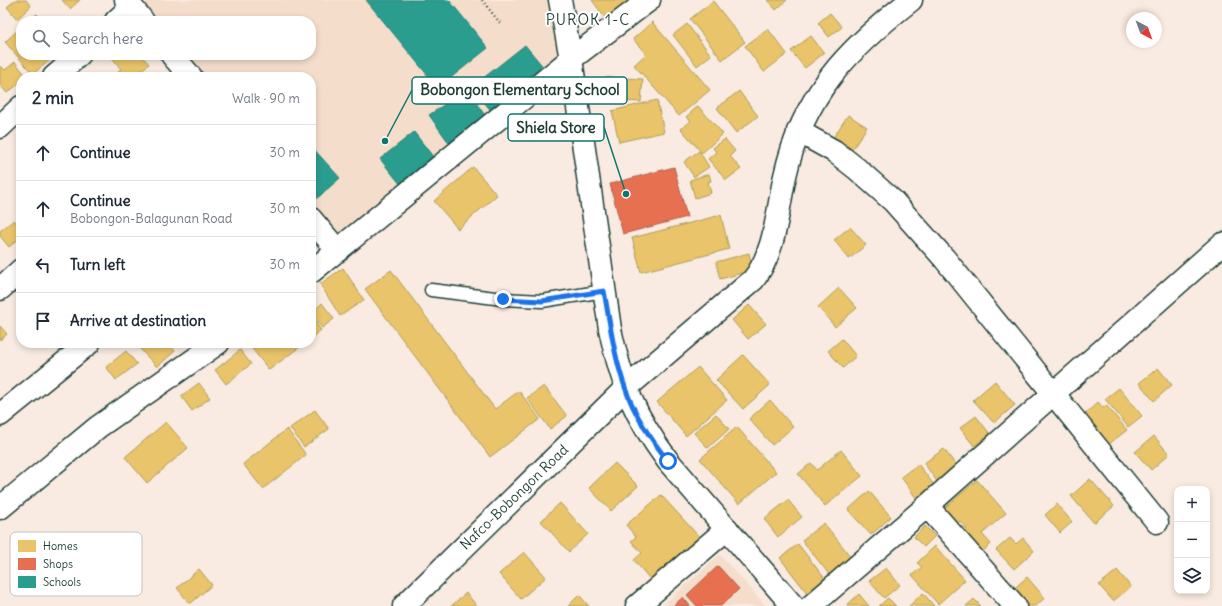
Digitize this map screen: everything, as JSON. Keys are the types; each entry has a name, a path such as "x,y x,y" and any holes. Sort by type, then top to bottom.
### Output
{"street":[{"path":"560,0 571,59 604,291 617,361 625,389 636,413 651,438 793,606"},
{"path":"316,268 571,59 649,0"},
{"name":"Nafco-Bobongon Road","path":"404,606 625,389 753,280 766,260 772,240 785,174 798,131 810,105 825,82 850,51 876,27 911,0"},
{"path":"59,72 73,60"},
{"path":"176,60 187,72"},
{"path":"0,127 16,113"},
{"path":"798,131 834,152 857,169 893,201 944,258 1157,522"},
{"path":"316,225 338,250"},
{"path":"811,606 928,506 1222,244"},
{"path":"0,289 16,275"},
{"path":"0,415 83,348"},
{"path":"0,508 98,427 211,348"},
{"path":"928,506 1015,606"},
{"path":"637,606 727,529"}],"lane":[{"path":"431,290 503,299 542,301 604,291"}],"path":[{"path":"482,0 500,23"}],"shaded area":[{"path":"147,0 547,0 559,60 339,238 316,210 316,72 201,72 191,60 316,60 316,16 154,16 143,3"},
{"path":"720,555 766,606 662,606"}],"building: Homes":[{"path":"15,0 26,0 31,6 20,16 16,16 16,18 7,7"},
{"path":"62,0 80,0 70,9"},
{"path":"592,0 631,0 605,18"},
{"path":"767,0 787,0 776,10"},
{"path":"713,1 745,42 722,60 690,19"},
{"path":"830,13 842,27 829,37 818,23"},
{"path":"652,22 710,90 679,116 634,65 646,54 633,39"},
{"path":"687,24 711,55 697,66 673,35"},
{"path":"768,29 787,54 764,72 745,46"},
{"path":"16,32 16,55 5,42"},
{"path":"811,36 824,53 805,68 791,51"},
{"path":"21,60 50,60 35,72 31,72"},
{"path":"114,60 145,60 149,64 139,72 119,72 118,71 121,69"},
{"path":"15,62 23,72 16,72 16,86 7,93 0,85 0,67 1,66 5,70"},
{"path":"606,77 643,79 641,102 604,100"},
{"path":"739,91 758,116 736,133 717,108"},
{"path":"657,100 664,132 619,142 612,111"},
{"path":"698,106 723,134 702,153 681,129 691,121 686,117"},
{"path":"848,115 867,127 852,150 833,138"},
{"path":"725,139 735,151 730,156 741,169 726,180 708,159 716,152 713,148"},
{"path":"699,151 709,167 694,177 684,162"},
{"path":"473,167 497,195 458,229 434,201"},
{"path":"709,174 711,181 708,182 711,193 695,198 690,180"},
{"path":"721,215 729,249 641,272 632,238"},
{"path":"14,220 16,222 16,241 9,247 0,236 0,231"},
{"path":"850,227 866,245 849,259 834,240"},
{"path":"749,253 753,270 720,279 716,262"},
{"path":"343,268 364,300 340,316 320,284"},
{"path":"391,270 495,409 519,391 540,419 490,457 365,289"},
{"path":"839,288 857,308 835,327 818,307"},
{"path":"322,303 334,319 322,328 316,320 316,309"},
{"path":"749,305 766,324 748,339 732,320"},
{"path":"316,324 321,330 316,334"},
{"path":"0,326 7,334 0,340"},
{"path":"842,339 856,356 843,368 828,351"},
{"path":"172,348 175,351 157,367 140,349"},
{"path":"252,348 298,348 269,370"},
{"path":"240,350 251,364 226,384 215,370"},
{"path":"126,351 137,364 116,380 106,367"},
{"path":"743,355 770,385 743,409 716,380"},
{"path":"698,367 727,400 686,436 657,402"},
{"path":"1158,368 1172,385 1154,401 1139,383"},
{"path":"995,381 1015,405 994,423 973,400"},
{"path":"199,383 210,398 192,411 181,396"},
{"path":"544,386 567,416 550,429 527,398"},
{"path":"1119,388 1142,416 1128,427 1105,399"},
{"path":"770,400 793,427 772,445 749,419"},
{"path":"1098,402 1103,408 1106,405 1127,430 1109,444 1084,415"},
{"path":"315,410 329,429 304,447 290,428"},
{"path":"716,414 729,429 708,448 694,433"},
{"path":"976,416 990,434 974,446 960,428"},
{"path":"166,422 188,448 147,483 125,457"},
{"path":"737,427 776,472 739,504 700,459"},
{"path":"287,429 306,455 263,489 243,464"},
{"path":"1154,436 1169,454 1151,470 1135,452"},
{"path":"944,449 958,468 938,483 924,463"},
{"path":"841,450 862,476 825,506 798,474 811,463 817,470"},
{"path":"615,463 638,486 611,511 589,488"},
{"path":"918,464 937,489 919,502 901,477"},
{"path":"1090,479 1114,506 1094,523 1071,496"},
{"path":"977,480 1006,513 982,534 991,544 980,554 962,534 967,529 960,521 952,528 939,513"},
{"path":"869,491 891,517 871,535 848,510"},
{"path":"661,495 703,541 654,584 634,560 642,553 631,541 636,537 626,525"},
{"path":"788,500 802,517 778,537 764,519"},
{"path":"560,503 588,534 569,552 541,521"},
{"path":"1057,504 1072,522 1060,533 1045,515"},
{"path":"824,523 854,561 832,578 802,540"},
{"path":"925,526 935,536 924,547 914,537"},
{"path":"1010,538 1016,544 1023,538 1034,551 1014,569 996,550"},
{"path":"798,544 829,584 811,598 780,558"},
{"path":"935,546 965,580 938,604 912,575 922,567 917,563"},
{"path":"524,552 546,577 521,599 499,574"},
{"path":"886,568 900,585 884,598 869,581"},
{"path":"199,569 212,585 190,604 177,588"},
{"path":"1117,570 1131,587 1113,601 1099,585"},
{"path":"1027,577 1045,598 1035,606 1020,606 1009,593"},
{"path":"466,593 477,606 451,606"},
{"path":"923,593 934,606 909,606"},
{"path":"859,594 869,606 846,606"},
{"path":"579,595 589,606 568,606"},
{"path":"888,598 896,606 879,606"},
{"path":"974,599 981,606 966,606"}],"building: Shops":[{"path":"674,167 687,217 623,234 610,184"},
{"path":"718,566 739,589 721,606 697,606 687,595"},
{"path":"683,597 690,606 673,606"}],"building: Schools":[{"path":"366,0 449,0 488,48 438,88"},
{"path":"525,45 545,69 492,112 472,87"},
{"path":"467,89 486,117 449,143 429,115"},
{"path":"414,132 434,158 401,185 380,159"},
{"path":"316,152 340,178 316,199"}],"place":[{"name":"Bobongon Elementary School","path":"385,141"},
{"name":"Shiela Store","path":"626,194"}],"district":[{"name":"PUROK 1-C","path":"588,19"}],"route":[{"path":"503,299 542,301 604,291 610,329 625,389 636,413 651,438 668,461"}]}
